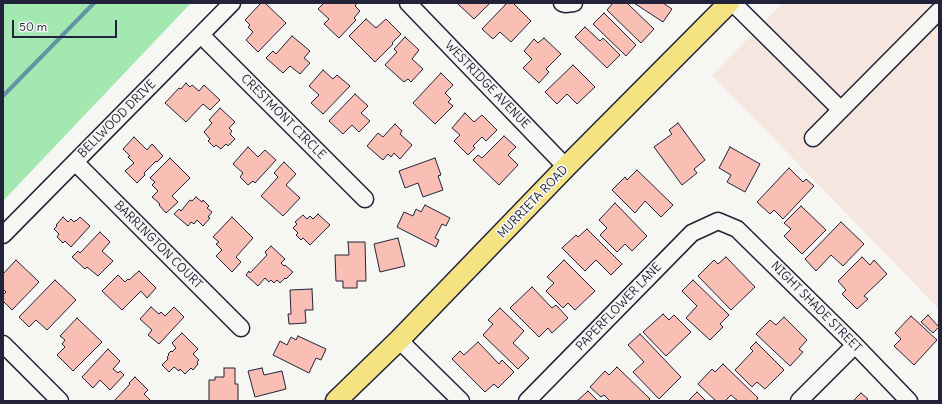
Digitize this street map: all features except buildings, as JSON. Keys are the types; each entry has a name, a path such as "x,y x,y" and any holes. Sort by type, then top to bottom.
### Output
{"main road":[{"name":"MURRIETA ROAD","path":"336,401 399,340 566,167 729,3"}],"street":[{"name":"BELLWOOD DRIVE","path":"3,235 232,3"},
{"name":"WESTRIDGE AVENUE","path":"408,3 566,167"},
{"path":"562,3 574,3"},
{"path":"733,3 841,110"},
{"path":"814,138 939,11"},
{"name":"CRESTMONT CIRCLE","path":"201,35 365,199"},
{"name":"BARRINGTON COURT","path":"75,162 241,328"},
{"name":"NIGHT SHADE STREET","path":"718,222 737,229 855,345 909,401"},
{"name":"PAPERFLOWER LANE","path":"527,401 692,233 718,222"},
{"path":"399,340 461,401"},
{"path":"3,344 60,401"},
{"path":"799,401 855,345"}],"shaded area":[{"path":"783,3 939,3 939,309 712,75"}],"green space":[{"path":"3,3 191,3 3,201"}],"waterway":[{"path":"3,96 94,3"}]}
